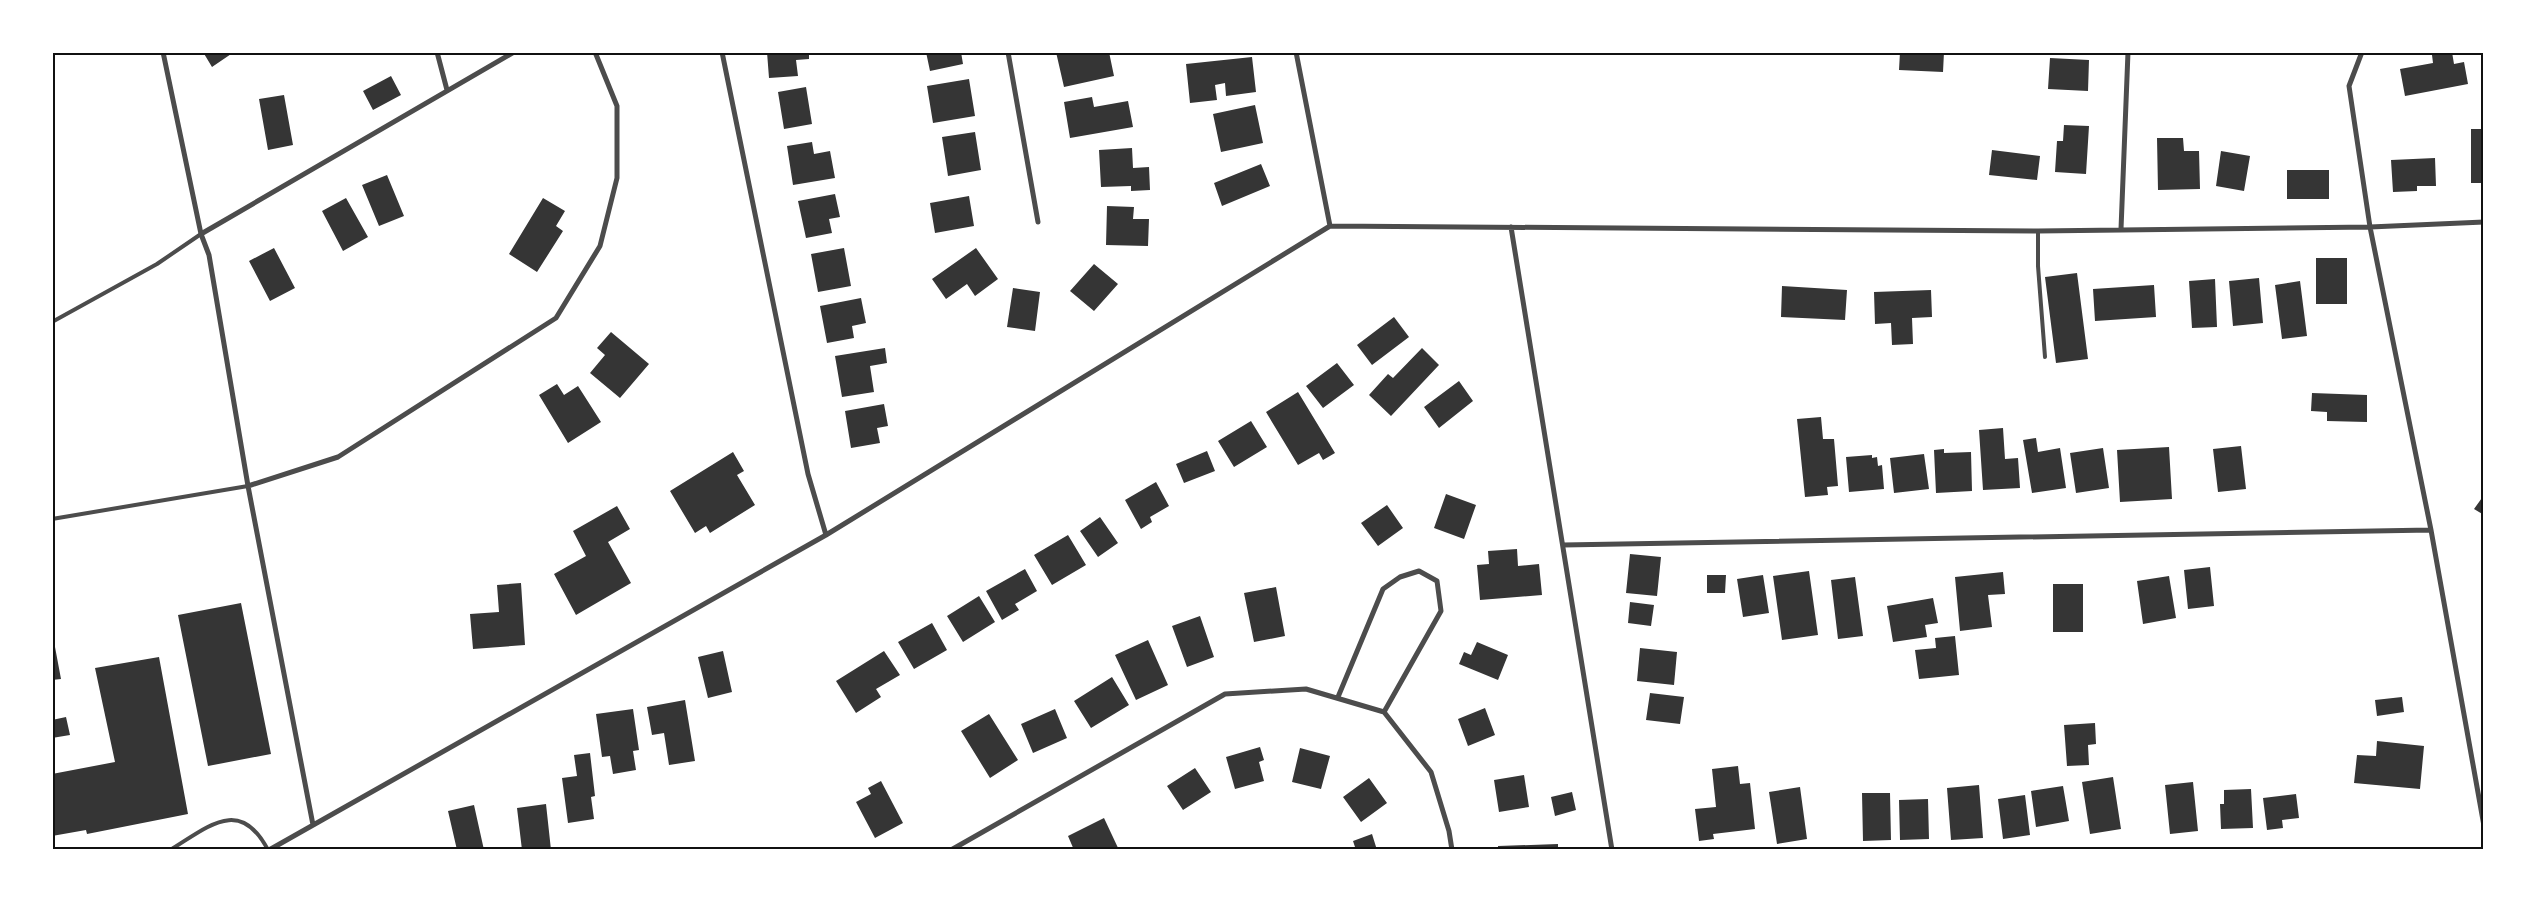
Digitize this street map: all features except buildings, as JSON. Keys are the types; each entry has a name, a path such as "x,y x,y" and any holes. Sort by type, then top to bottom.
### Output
{"street":[{"path":"163,52 201,234 209,255 248,486 313,825"},
{"path":"437,52 447,90"},
{"path":"201,234 514,52"},
{"path":"248,486 338,457 556,318 600,246 618,178 617,106 595,52"},
{"path":"722,52 808,474 826,535"},
{"path":"1008,52 1038,222"},
{"path":"1296,52 1330,226"},
{"path":"2121,229 2128,52"},
{"path":"2362,52 2349,86 2370,227 2431,530 2484,826"},
{"path":"269,850 826,535 1330,226 2038,231 2370,227 2484,222"},
{"path":"1511,227 1612,850"},
{"path":"1563,545 2431,530"},
{"path":"1338,697 1382,589 1400,577 1419,571 1438,581 1441,611 1384,712"},
{"path":"951,850 1225,694 1306,689 1384,712 1431,772 1449,831 1452,850"}],"lane":[{"path":"2038,231 2038,266 2046,357"},
{"path":"52,322 158,264 201,234"},
{"path":"54,519 248,486"},
{"path":"170,850 214,823 237,818 249,824 259,834 269,850"}]}
